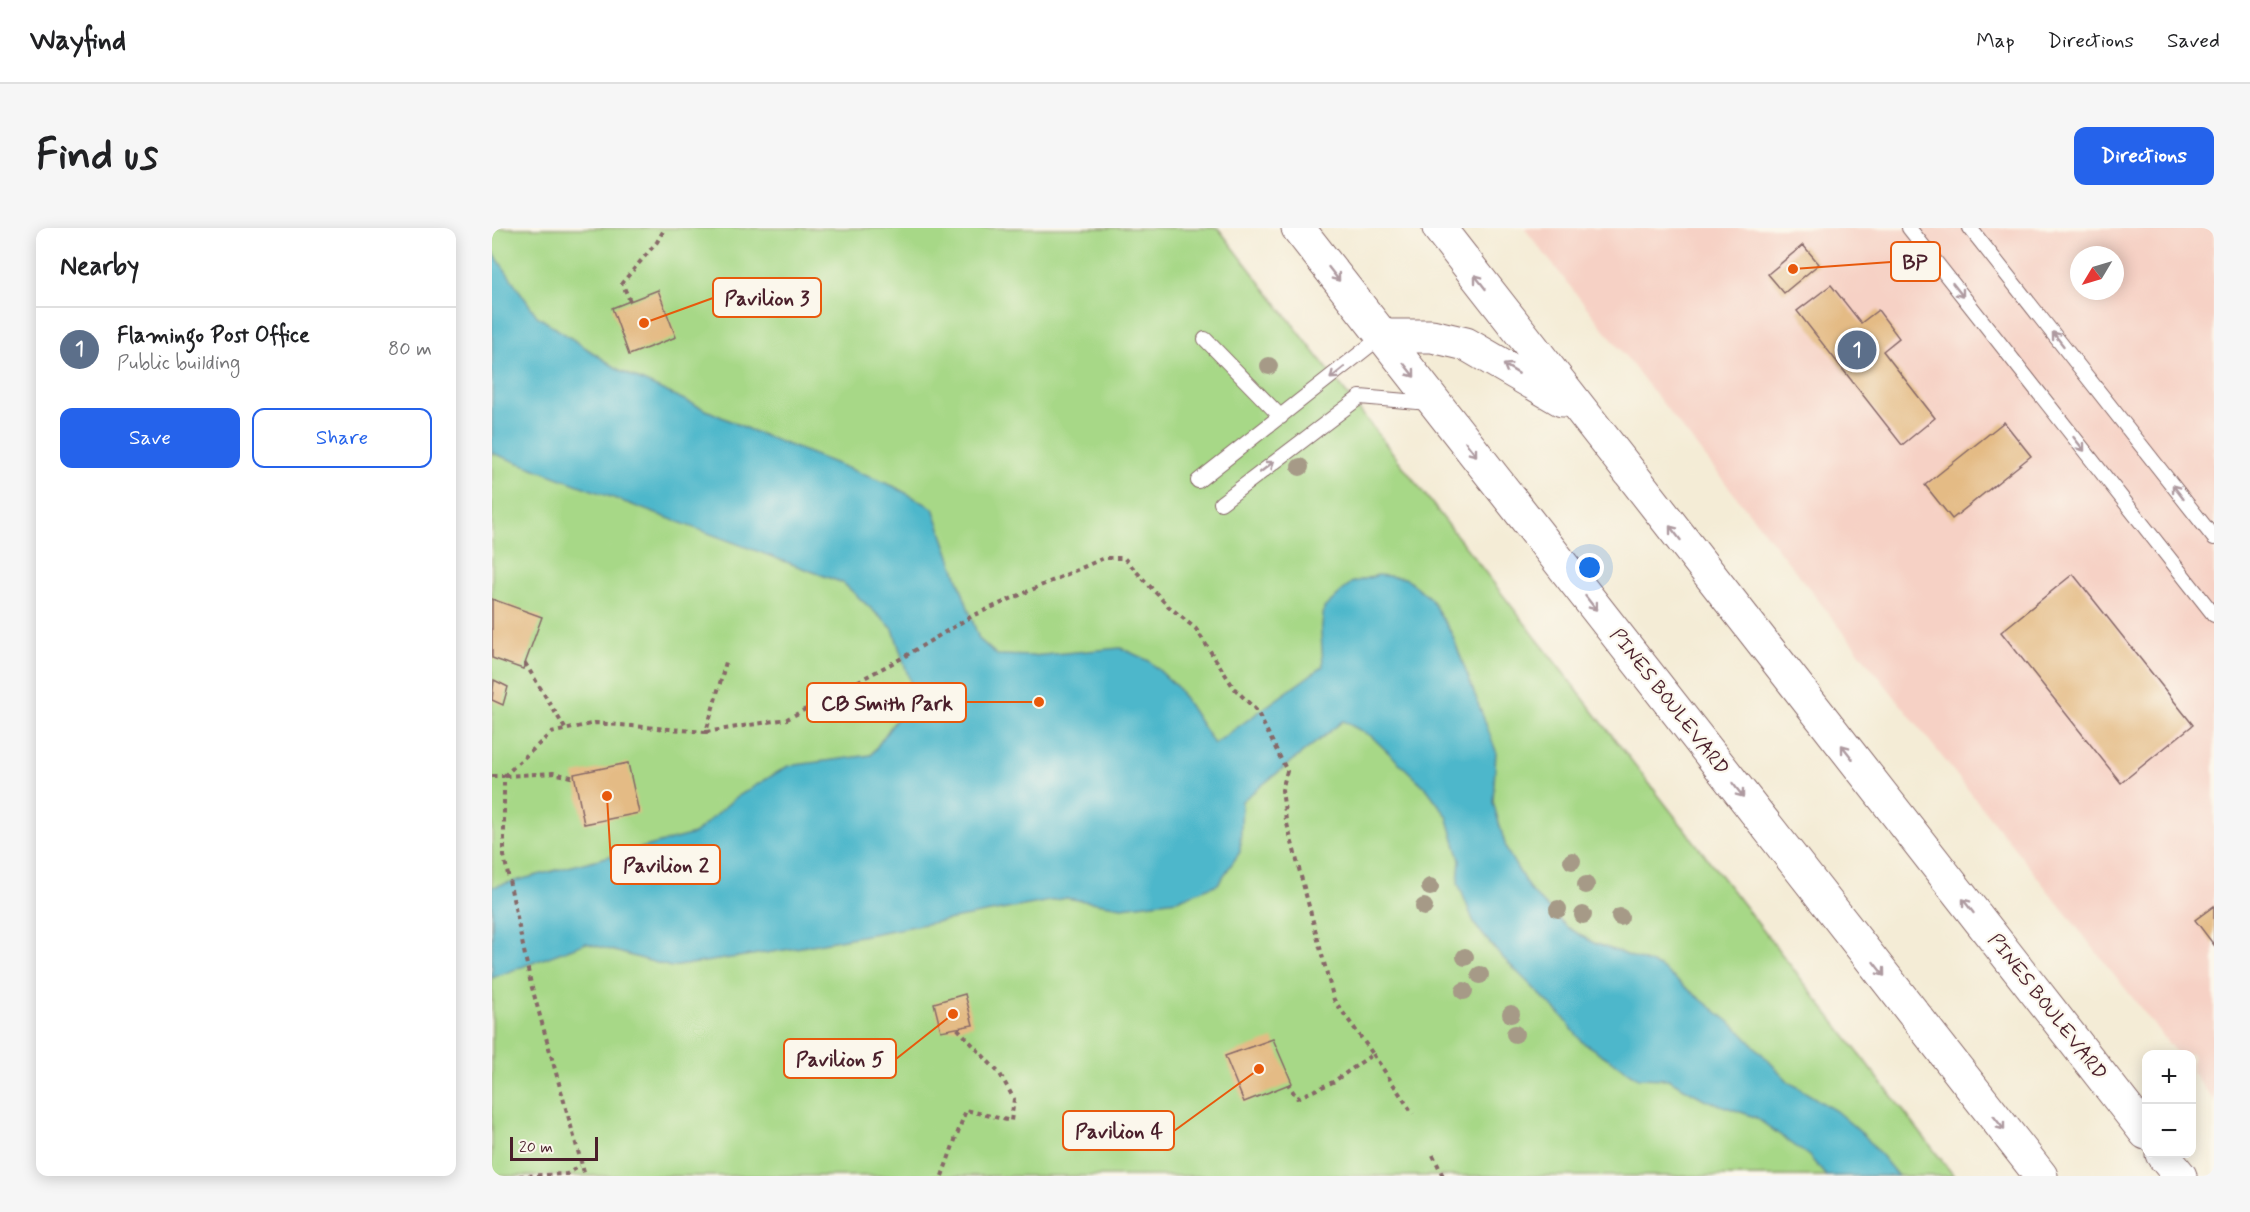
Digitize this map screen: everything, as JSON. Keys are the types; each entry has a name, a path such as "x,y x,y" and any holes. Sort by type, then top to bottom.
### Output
{"highway":[{"name":"PINES BOULEVARD","path":"1299,228 2041,1176"},
{"name":"PINES BOULEVARD","path":"1439,228 2142,1128"},
{"path":"1382,336 1432,336 1466,344 1579,410"},
{"path":"2165,1158 2180,1176"}],"lane":[{"path":"1909,228 2214,615"},
{"path":"1970,228 2214,538"},
{"path":"1198,481 1382,336"},
{"path":"1205,339 1281,417"},
{"path":"1221,503 1360,397 1435,404"}],"path":[{"path":"630,301 622,283 657,242 665,228"},
{"path":"585,1176 580,1166 531,984 504,856 504,776 551,733 595,723 706,732 787,719 900,659 972,616 1104,558 1124,558 1167,605 1197,629 1242,696 1257,711 1287,771 1282,790 1286,820 1334,1000 1413,1114"},
{"path":"706,732 726,662"},
{"path":"525,663 566,730"},
{"path":"492,776 553,773 575,778"},
{"path":"942,1176 966,1110 1011,1121 1014,1099 1000,1074 957,1028"},
{"path":"1288,1084 1297,1098 1333,1082 1373,1054"},
{"path":"1433,1155 1443,1176"},
{"path":"519,1176 567,1174 580,1166"}],"shaded area":[{"path":"1524,228 2214,228 2214,1101 2196,1077 2196,1050 2174,1050"}],"green space":[{"path":"492,228 1218,228 1954,1176 492,1176"}],"water":[{"path":"492,251 537,316 621,371 750,430 893,486 933,508 979,639 997,655 1032,656 1121,648 1149,661 1177,687 1214,744 1323,666 1321,633 1324,608 1351,583 1378,575 1405,578 1430,598 1452,634 1496,751 1493,802 1507,851 1530,890 1567,927 1594,943 1660,967 1737,1028 1789,1082 1836,1111 1865,1136 1898,1176 1826,1176 1809,1156 1755,1117 1706,1100 1668,1079 1638,1078 1582,1042 1563,1017 1498,953 1475,925 1458,883 1460,860 1447,816 1427,789 1371,736 1343,721 1242,801 1240,852 1218,884 1177,900 1122,907 1066,898 785,950 671,967 586,943 492,978 492,887 694,834 735,798 788,766 871,755 914,694 893,629 843,583 492,453"}],"building":[{"path":"1803,245 1819,264 1784,293 1768,274"},
{"path":"1831,285 1861,323 1878,310 1899,338 1883,351 1935,418 1902,445 1797,311"},
{"path":"658,290 676,337 629,355 612,308"},
{"path":"2004,422 2031,456 1952,519 1925,485"},
{"path":"2073,574 2193,725 2121,783 2001,632"},
{"path":"492,599 542,617 523,669 492,658"},
{"path":"494,680 508,687 503,705 492,700"},
{"path":"628,763 639,813 584,824 574,774"},
{"path":"2214,906 2214,945 2195,920"},
{"path":"965,994 973,1025 941,1031 934,1003"},
{"path":"1273,1039 1292,1083 1244,1102 1225,1056"}],"place":[{"name":"BP","path":"1793,269"},
{"name":"Pavilion 3","path":"644,323"},
{"name":"Flamingo Post Office","path":"1857,350"},
{"name":"CB Smith Park","path":"1039,702"},
{"name":"Pavilion 2","path":"607,796"},
{"name":"Pavilion 5","path":"953,1014"},
{"name":"Pavilion 4","path":"1259,1069"}]}
